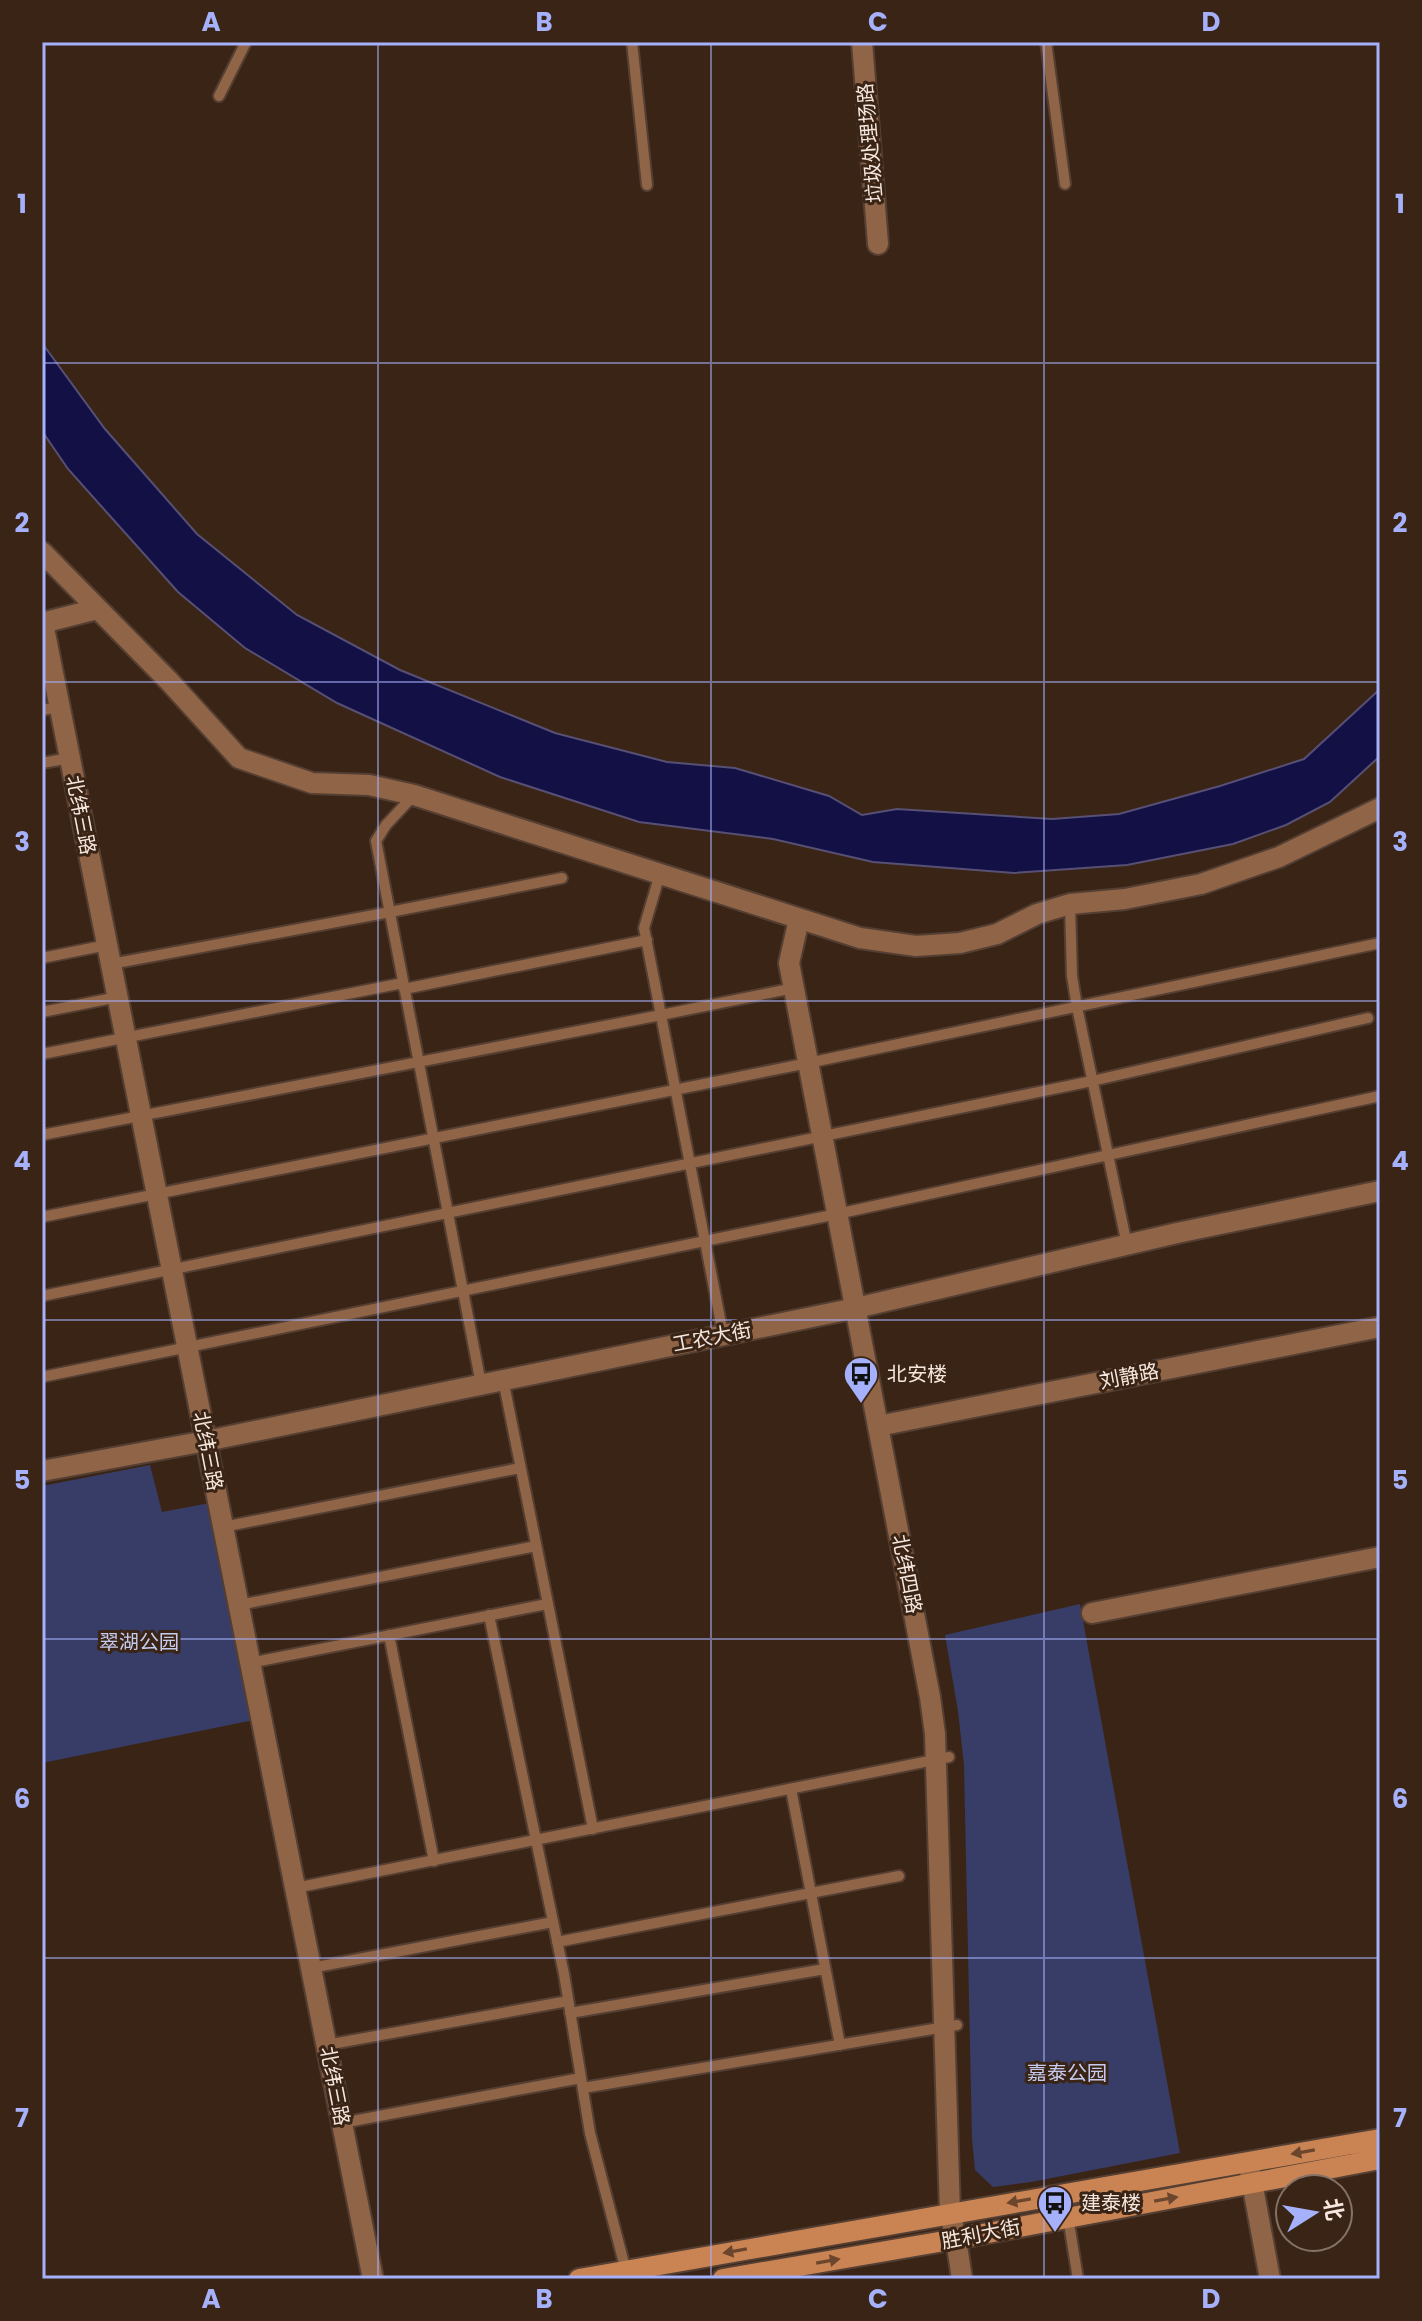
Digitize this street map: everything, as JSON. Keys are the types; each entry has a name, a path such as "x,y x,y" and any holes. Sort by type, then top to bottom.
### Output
{"main road":[{"name":"胜利大街","path":"579,2279 627,2275 956,2212 1380,2139"},
{"name":"胜利大街","path":"723,2279 956,2239 1380,2159"}],"street":[{"name":"垃圾处理场路","path":"862,42 878,244"},
{"path":"42,552 169,681 239,758 312,783 369,785 414,795 860,938 916,946 960,943 997,934 1037,914 1070,904 1125,899 1201,884 1279,857 1380,808"},
{"path":"42,623 97,609"},
{"name":"北纬三路","path":"42,623 51,709 70,758 373,2279"},
{"name":"北纬四路","path":"799,919 789,963 837,1214 862,1311 941,1692 956,2239 962,2279"},
{"name":"工农大街","path":"862,1311 1127,1246 1380,1191"},
{"name":"工农大街","path":"42,1471 206,1441 723,1334 862,1311 1380,1201"},
{"name":"刘静路","path":"884,1425 1380,1327"},
{"path":"1092,1613 1380,1557"},
{"path":"1248,2162 1270,2279"}],"lane":[{"path":"219,96 246,42"},
{"path":"632,42 647,185"},
{"path":"1046,42 1065,184"},
{"path":"42,763 70,758"},
{"path":"414,795 386,825 376,841 481,1384"},
{"path":"660,874 644,928 723,1334"},
{"path":"42,958 109,955 390,912 562,878"},
{"path":"1070,904 1072,976 1077,1007 1127,1246"},
{"path":"42,1054 647,940"},
{"path":"42,1217 808,1063 1380,943"},
{"path":"42,1135 794,988"},
{"path":"42,1012 118,997"},
{"path":"42,1296 1092,1081 1368,1018"},
{"path":"42,1377 837,1214 1380,1096"},
{"path":"503,1379 593,1829"},
{"path":"223,1527 520,1468"},
{"path":"239,1605 536,1546"},
{"path":"250,1663 547,1604"},
{"path":"489,1615 557,1942 590,2133 627,2275"},
{"path":"389,1635 434,1861"},
{"path":"295,1888 943,1758"},
{"path":"791,1789 840,2045"},
{"path":"557,1942 899,1876"},
{"path":"311,1968 553,1922"},
{"path":"326,2045 825,1969"},
{"path":"342,2123 951,2026"},
{"path":"1068,2217 1078,2279"}],"green space":[{"name":"翠湖公园","path":"150,1465 162,1512 210,1503 254,1720 42,1763 42,1486"},
{"name":"嘉泰公园","path":"1080,1604 1180,2153 993,2187 975,2170 972,2138 964,1765 945,1635"}],"shaded area":[{"path":"42,343 105,429 197,534 297,615 400,670 555,733 667,762 735,768 829,796 862,815 897,809 1052,819 1119,814 1304,759 1380,689 1380,756 1330,802 1286,825 1233,844 1127,865 1014,873 873,862 773,839 639,822 500,777 337,703 245,648 178,592 68,469 42,431"}],"place":[{"name":"北安楼","path":"861,1405"},
{"name":"建泰楼","path":"1055,2234"}]}
